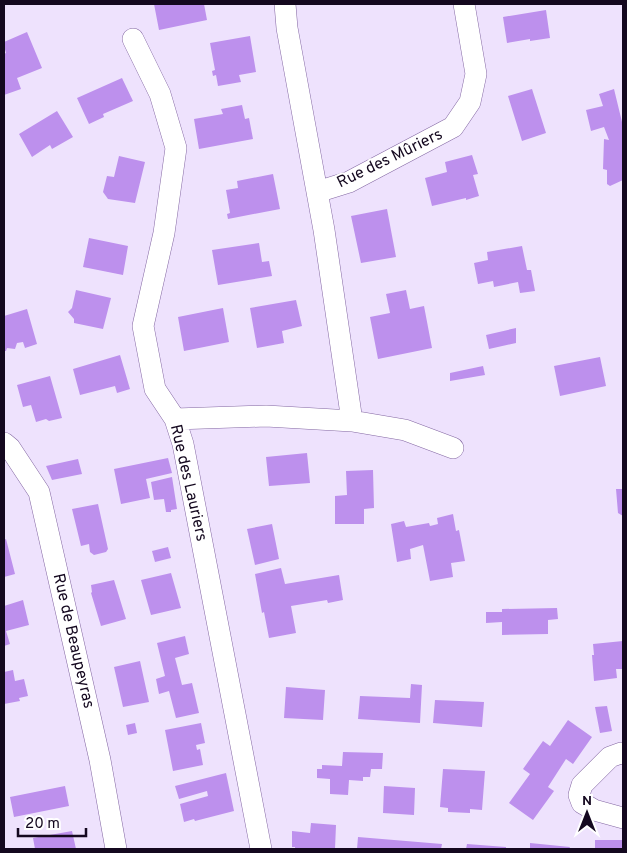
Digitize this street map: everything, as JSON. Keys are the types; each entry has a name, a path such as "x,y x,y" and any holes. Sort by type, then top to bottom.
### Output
{"street":[{"name":"Rue des Mûriers","path":"285,4 287,28 324,230 352,421"},
{"name":"Rue des Mûriers","path":"317,192 349,182 453,127 470,102 476,74 464,4"},
{"name":"Rue des Lauriers","path":"133,39 160,94 176,148 164,233 143,326 155,389 175,419 183,444 261,849"},
{"path":"175,419 266,416 352,421 405,430 453,448"},
{"name":"Rue de Beaupeyras","path":"4,443 10,448 39,492 100,760 116,849"},
{"path":"623,754 610,757 582,785 579,795 582,802 594,810 623,818"}],"building":[{"path":"154,4 204,4 207,20 159,30"},
{"path":"546,10 550,38 507,43 503,17"},
{"path":"27,32 42,68 17,78 21,89 4,95 4,54 6,53 4,42"},
{"path":"250,36 256,72 239,75 241,82 218,86 216,75 213,76 212,71 215,70 210,43"},
{"path":"122,78 133,101 103,114 104,117 89,124 77,98"},
{"path":"532,89 546,133 522,141 508,96"},
{"path":"614,89 623,122 623,180 610,186 607,184 607,170 603,169 604,139 609,140 604,127 591,131 586,110 603,106 599,94"},
{"path":"242,105 245,119 249,118 253,139 199,149 194,119 223,114 221,109"},
{"path":"57,111 73,137 52,149 50,145 32,157 19,134"},
{"path":"472,155 478,174 473,175 479,196 432,206 425,178 447,172 445,162"},
{"path":"119,156 145,162 135,203 108,199 103,192 107,176 114,177"},
{"path":"273,174 280,209 228,219 227,214 230,213 226,190 238,188 237,181"},
{"path":"387,209 396,257 361,263 351,216"},
{"path":"89,238 128,246 123,275 83,267"},
{"path":"259,243 262,262 269,261 272,276 218,285 212,250"},
{"path":"522,246 527,270 531,270 535,291 520,293 518,282 494,287 493,281 478,284 474,263 488,260 487,252"},
{"path":"76,290 111,298 103,329 74,323 74,319 68,312 72,308"},
{"path":"406,290 410,309 424,306 432,348 378,359 370,317 390,313 386,294"},
{"path":"296,300 302,326 282,331 284,343 257,348 250,308"},
{"path":"223,308 229,342 184,351 178,317"},
{"path":"27,309 37,344 25,348 23,342 17,343 15,349 7,348 4,351 4,316"},
{"path":"516,328 516,343 489,349 486,335"},
{"path":"120,355 130,389 117,393 115,386 80,395 73,369"},
{"path":"600,357 606,386 560,396 554,366"},
{"path":"483,366 485,375 450,381 450,373"},
{"path":"50,376 62,418 36,422 31,405 23,407 17,385"},
{"path":"307,453 310,483 269,486 266,457"},
{"path":"168,458 172,473 146,479 150,498 121,504 114,469"},
{"path":"78,459 82,474 52,480 46,466"},
{"path":"373,470 374,508 364,509 364,524 335,524 335,496 347,495 346,471"},
{"path":"172,477 177,509 166,512 164,499 154,500 151,482"},
{"path":"616,489 623,489 623,516 618,513"},
{"path":"98,504 108,549 106,552 94,555 90,552 89,544 81,546 72,509"},
{"path":"453,514 456,531 459,530 465,561 451,563 453,577 430,581 423,545 410,549 411,559 397,562 391,524 404,521 406,527 429,523 430,526 438,524 437,518"},
{"path":"272,524 279,559 255,565 247,529"},
{"path":"6,539 15,574 4,577 4,540"},
{"path":"168,547 171,558 155,562 152,551"},
{"path":"281,568 285,584 339,575 343,600 328,603 327,600 291,606 296,633 269,638 255,574"},
{"path":"171,573 181,608 151,615 141,580"},
{"path":"114,580 126,619 101,626 91,593 91,585"},
{"path":"23,600 29,625 6,631 10,644 4,646 4,606"},
{"path":"557,608 558,619 548,620 548,634 502,635 502,622 486,623 486,612 502,612 502,609"},
{"path":"185,636 189,654 175,658 182,685 192,683 199,713 176,718 169,691 159,694 156,679 165,676 157,643"},
{"path":"623,641 623,669 616,669 617,678 594,681 593,644"},
{"path":"140,661 149,702 123,707 114,667"},
{"path":"13,670 15,681 24,679 28,696 19,698 20,701 4,704 4,672"},
{"path":"411,684 422,685 420,723 358,719 360,696 410,698"},
{"path":"286,687 325,690 323,720 284,718"},
{"path":"435,700 484,702 482,727 433,723"},
{"path":"607,706 612,731 600,733 595,707"},
{"path":"568,720 592,737 573,764 566,759 548,787 554,791 533,820 509,803 530,774 523,769 543,741 550,746"},
{"path":"135,723 137,733 128,735 126,725"},
{"path":"201,723 205,743 196,745 197,750 200,749 203,765 173,771 165,730"},
{"path":"343,752 383,753 382,769 371,769 370,777 363,777 363,781 349,780 348,795 330,794 330,779 317,778 317,769 322,769 322,765 342,766"},
{"path":"443,769 485,771 482,810 470,809 470,813 448,812 448,808 440,807"},
{"path":"226,773 234,811 184,822 180,804 208,796 207,791 179,799 175,786"},
{"path":"65,786 69,806 14,817 10,797"},
{"path":"384,786 415,788 414,815 383,813"},
{"path":"311,823 336,825 335,849 295,849 295,847 292,847 292,831 310,833"},
{"path":"72,831 76,849 35,849 33,838"},
{"path":"358,837 442,844 441,849 357,849"},
{"path":"595,840 623,840 623,849 595,849"},
{"path":"530,843 570,847 569,849 530,849"},
{"path":"467,844 506,847 506,849 466,849"}]}
